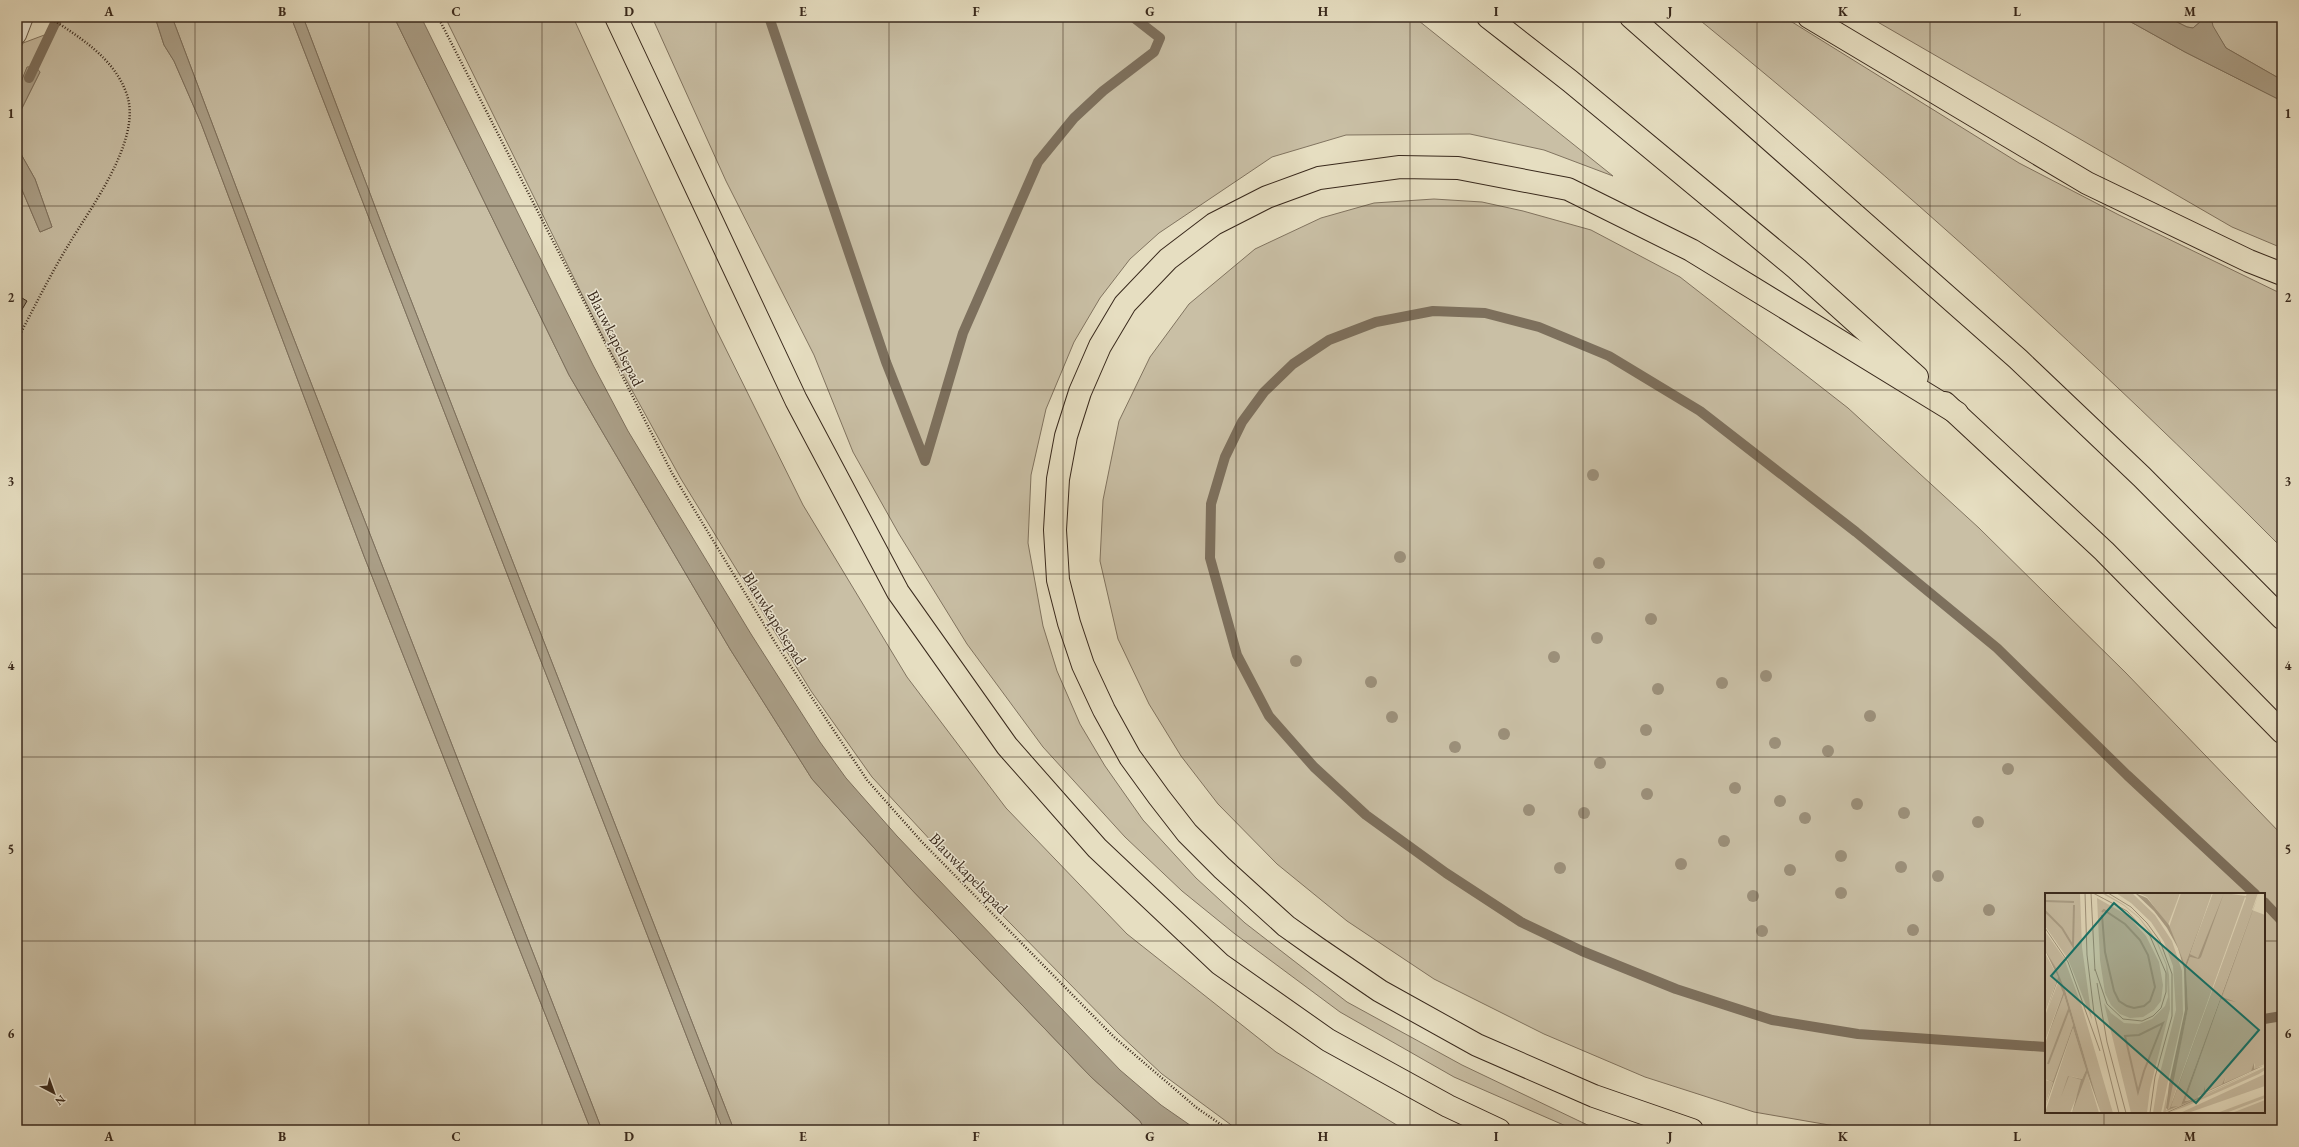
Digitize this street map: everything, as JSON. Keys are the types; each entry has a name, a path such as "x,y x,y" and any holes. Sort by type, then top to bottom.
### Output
{"highway":[{"path":"616,17 796,400 898,592 1007,746 1097,848 1220,964 1328,1040 1448,1106 1499,1130"},
{"path":"1488,17 1576,86 1797,269 1956,413 2104,551 2282,732"},
{"path":"1631,17 2018,359 2142,476 2282,618"},
{"path":"1809,17 2087,183 2249,261 2282,274"},
{"path":"1692,1130 1594,1096 1477,1046 1380,991 1286,926 1232,877 1187,833 1130,757 1104,710 1083,665 1058,580 1055,530 1058,479 1066,436 1080,392 1100,346 1125,304 1168,259 1214,224 1267,197 1319,178 1400,167 1458,168 1568,189 1691,250 1956,413"}],"lane":[{"path":"17,34 24,17"}],"path":[{"path":"17,340 69,244 98,201 121,152 129,115 128,97 121,80 98,51 48,17"},
{"name":"Blauwkapelsepad","path":"438,17 672,473 776,644 867,780 921,841 1114,1037 1197,1108 1229,1130"}],"shaded area":[{"path":"61,17 155,17 164,45 174,61 201,123 364,556 591,1130 17,1130 17,178 40,232 52,227 35,179 17,147 17,118 40,72 27,68 17,92 17,56 23,43 55,31"},
{"path":"155,17 172,17 276,293 602,1130 591,1130 364,556 201,123 174,61 164,45"},
{"path":"172,17 291,17 723,1130 602,1130 276,293"},
{"path":"291,17 303,17 391,249 734,1130 723,1130"},
{"path":"303,17 394,17 569,375 730,649 812,779 911,889 1091,1077 1140,1121 1145,1130 734,1130 391,249"},
{"path":"394,17 421,17 593,365 628,431 751,634 820,742 846,778 897,836 1120,1070 1161,1105 1197,1130 1145,1130 1140,1121 1091,1077 911,889 812,779 730,649 569,375"},
{"path":"445,17 573,17 713,323 803,505 907,677 1006,808 1127,934 1276,1052 1405,1130 1238,1130 1162,1074 1118,1033 959,871 872,777 811,691 681,479 607,345"},
{"path":"652,17 1414,17 1613,176 1544,150 1470,134 1346,135 1272,157 1159,233 1130,259 1100,298 1074,342 1046,409 1031,475 1028,543 1043,626 1057,671 1080,724 1105,766 1143,820 1196,878 1245,923 1347,1002 1462,1065 1598,1130 1575,1130 1454,1077 1340,1012 1235,934 1182,891 1125,837 1043,747 967,644 899,534 853,452 814,355 726,181"},
{"path":"1696,17 1784,17 2019,163 2119,215 2282,294 2282,548 2141,409 1996,275 1847,144"},
{"path":"1869,17 2122,17 2185,52 2282,101 2282,248 2232,227"},
{"path":"2122,17 2167,17 2187,27 2193,28 2200,22 2201,17 2211,17 2213,26 2226,48 2282,80 2282,101 2185,52"},
{"path":"2167,17 2201,17 2200,22 2193,28 2187,27"},
{"path":"2211,17 2282,17 2282,80 2226,48 2212,26"},
{"path":"35,66 40,72 17,118 17,92 27,67"},
{"path":"17,147 35,179 52,227 40,232 17,178"},
{"path":"1434,199 1482,202 1523,211 1591,230 1680,277 1848,408 1979,528 2126,673 2282,835 2282,1127 2263,1130 1858,1130 1754,1112 1645,1077 1544,1034 1434,979 1347,921 1277,864 1218,804 1181,756 1149,704 1118,639 1100,561 1103,500 1119,421 1150,357 1189,304 1255,249 1321,218 1374,203"}],"building":[{"path":"17,295 27,301 17,318"}],"waterway":[{"path":"29,78 58,17"},
{"path":"769,17 886,362 925,461 963,333 1038,162 1074,118 1103,91 1154,52 1160,38 1133,17"},
{"path":"2045,1047 1858,1034 1772,1020 1676,989 1582,951 1521,922 1446,873 1366,815 1314,767 1269,716 1237,655 1210,558 1211,504 1225,457 1242,422 1264,392 1293,364 1329,340 1376,322 1433,311 1485,313 1539,327 1609,356 1700,411 1856,532 1997,648 2127,775 2254,893"},
{"path":"2265,903 2282,921"},
{"path":"2265,1019 2282,1016"}]}
